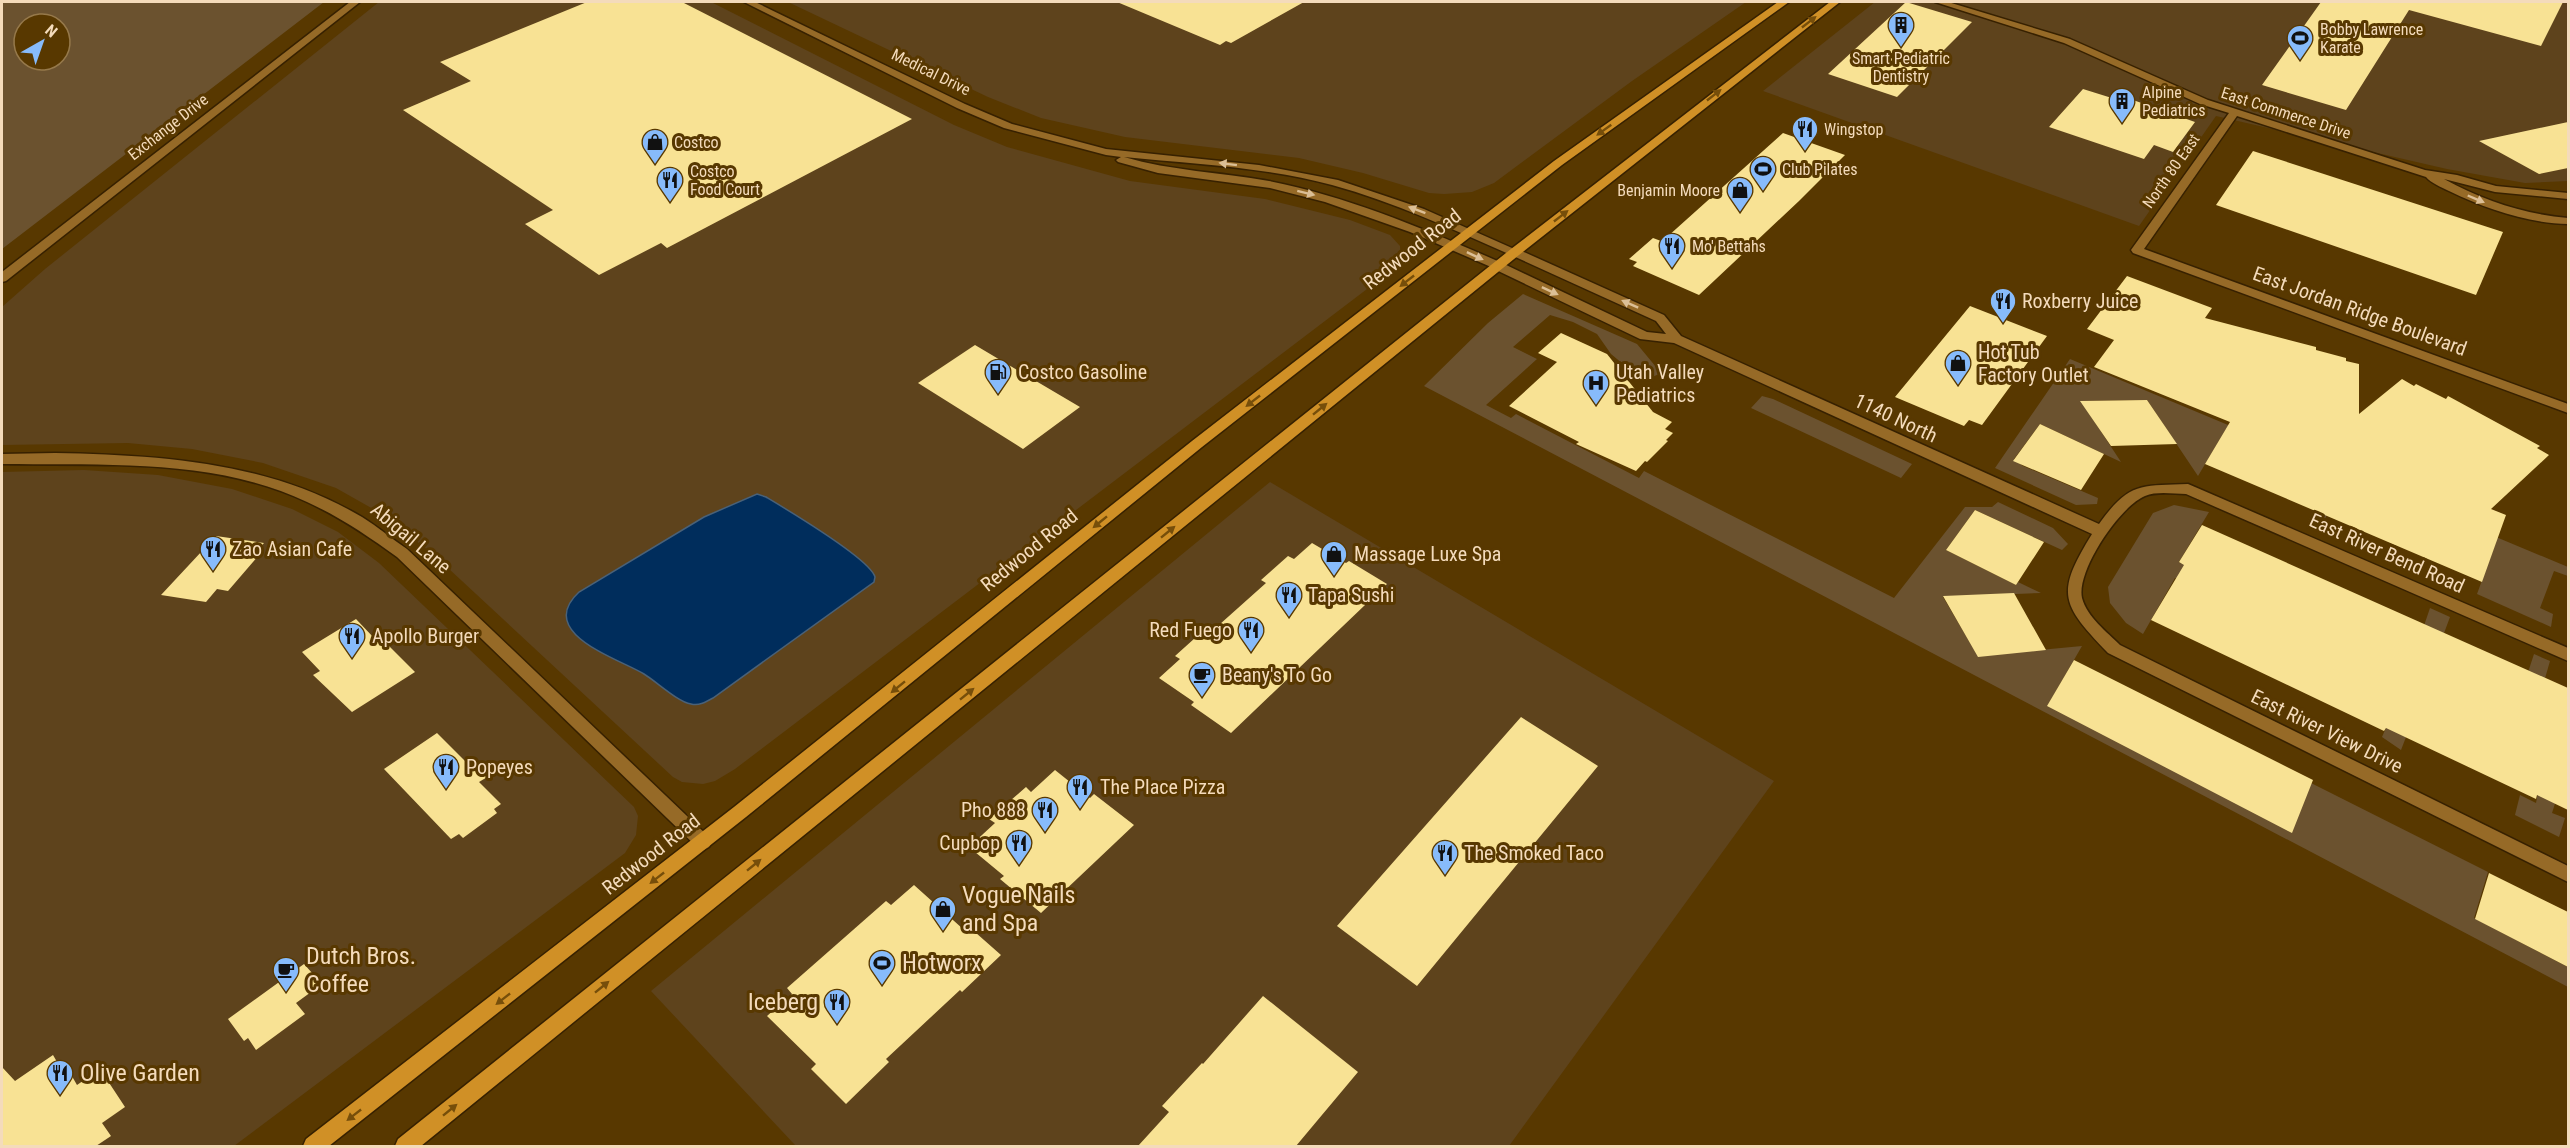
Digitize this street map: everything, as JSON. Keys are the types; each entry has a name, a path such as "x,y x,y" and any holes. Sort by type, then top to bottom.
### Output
{"main road":[{"name":"Redwood Road","path":"314,1146 703,842 1197,444 1558,163 1784,2"},
{"path":"405,1146 1497,266 1835,2"}],"street":[{"name":"Exchange Drive","path":"2,278 355,2"},
{"name":"Medical Drive","path":"749,2 984,116 1039,136 1106,152 1145,167 1237,178 1335,201 1401,223 1453,246"},
{"name":"East Commerce Drive","path":"1940,2 2067,41 2204,102 2423,172"},
{"name":"North 80 East","path":"2137,250 2235,112"},
{"name":"Medical Drive","path":"1106,152 1209,161 1309,177 1384,198 1471,232"},
{"path":"2423,172 2457,178 2495,189 2568,196"},
{"path":"2423,172 2486,203 2520,214 2568,221"},
{"name":"1140 North","path":"1471,232 1660,318 1676,339"},
{"name":"1140 North","path":"1453,246 1644,336 1676,339 2100,531"},
{"name":"East Jordan Ridge Boulevard","path":"2137,250 2568,409"},
{"name":"Abigail Lane","path":"2,459 113,458 192,465 255,477 332,506 373,530 402,553 703,842"},
{"name":"East River Bend Road","path":"2100,531 2124,502 2143,491 2188,489 2568,655"},
{"name":"East River View Drive","path":"2100,531 2080,572 2074,593 2080,610 2114,648 2568,874"}],"shaded area":[{"path":"2,2 324,2 2,249"},
{"path":"379,2 711,2 954,125 1007,147 1130,181 1265,199 1350,220 1390,235 1400,246 1401,261 735,769 715,781 703,784 682,782 673,777 434,555 382,514 336,488 263,463 192,449 128,443 2,445 2,307 45,269"},
{"path":"788,2 1746,2 1632,81 1494,183 1472,192 1444,194 1429,193 1363,173 1299,158 1125,137 1041,118 988,97"},
{"path":"1875,2 2568,2 2568,181 2525,183 2447,169 2216,116 2139,226 1763,91"},
{"path":"1523,294 1637,344 1661,373 1646,380 1611,354 1597,334 1573,322 1550,315 1513,347 1537,359 1486,405 1511,418 1516,414 1639,478 1644,471 1894,598 1965,507 1992,507 1998,502 2053,528 2068,544 2062,550 1975,510 1946,550 2016,585 2018,582 2041,593 1943,597 1978,656 2082,646 2048,705 2311,783 2488,872 2474,918 2568,967 2568,987 1424,386 1488,323"},
{"path":"2070,359 2568,567 2568,576 2554,571 2540,608 2553,614 2551,627 2477,594 2496,542 2345,478 2321,527 2308,522 2330,473 2226,429 2198,476 2147,400 2081,401 2121,462 2040,424 2014,459 2023,466 2098,498 2097,504 2076,505 1995,468"},
{"path":"1762,396 1773,399 1912,464 1901,478 1751,408"},
{"path":"84,470 158,475 232,489 292,509 338,532 379,563 634,807 638,816 636,835 625,853 234,1146 2,1146 2,472"},
{"path":"1270,482 1774,781 1509,1146 796,1146 651,991"},
{"path":"2174,505 2209,512 2179,562 2409,670 2430,608 2450,617 2427,679 2513,718 2534,654 2550,661 2531,727 2568,745 2568,770 2566,769 2552,813 2565,818 2559,837 2515,815 2520,795 2536,803 2544,758 2420,701 2401,750 2382,737 2405,684 2175,578 2143,634 2126,623 2110,603 2108,587 2153,513"}],"water":[{"path":"757,494 791,512 844,547 870,569 875,577 874,582 713,698 700,704 680,700 644,674 600,652 573,632 567,620 568,607 579,592 704,517"}],"building":[{"name":"Costco","path":"587,2 682,2 912,119 667,248 661,243 599,275 525,224 553,210 403,110 471,81 440,62"},
{"path":"1117,2 1304,2 1231,43 1226,41 1220,45"},
{"name":"Smart Pediatric Dentistry","path":"1906,2 1972,22 1897,97 1828,74"},
{"path":"2321,2 2563,2 2541,46 2409,10 2346,110 2262,85"},
{"name":"Alpine Pediatrics","path":"2083,89 2115,99 2119,95 2195,122 2173,152 2154,145 2144,159 2049,127"},
{"path":"2568,122 2568,168 2539,174 2479,141"},
{"path":"1783,133 1845,155 1699,295 1633,266 1637,262 1629,259 1653,238 1661,241 1667,237"},
{"path":"2253,151 2503,232 2476,295 2216,205"},
{"path":"2127,276 2212,308 2205,318 2316,347 2316,350 2359,364 2359,414 2402,379 2446,399 2448,396 2540,446 2537,448 2549,455 2491,509 2506,515 2482,582 2205,464 2230,422 2094,367 2114,340 2087,329"},
{"path":"1970,306 2047,336 1982,425 1969,420 1964,426 1895,397"},
{"path":"1561,333 1607,354 1653,412 1672,422 1665,429 1673,433 1666,440 1668,441 1636,471 1576,444 1579,442 1509,406 1557,362 1538,353"},
{"name":"Costco Gasoline","path":"975,345 1080,407 1023,449 918,383"},
{"path":"2147,400 2177,444 2111,446 2080,401"},
{"path":"2040,424 2104,454 2081,490 2013,461"},
{"path":"1975,510 2044,542 2016,585 1946,550"},
{"path":"2202,525 2568,688 2568,810 2537,795 2536,799 2386,728 2384,731 2151,620 2184,565 2179,562"},
{"name":"Zao Asian Cafe","path":"216,536 264,543 254,554 259,555 228,591 217,589 206,602 161,595"},
{"path":"1312,543 1346,563 1349,561 1387,584 1231,733 1191,705 1194,702 1159,678 1180,659 1175,656 1205,629 1210,633 1266,583 1261,580 1288,556 1294,559"},
{"path":"2014,593 2046,650 1978,657 1943,596"},
{"name":"Apollo Burger","path":"356,619 374,638 378,635 415,672 352,712 313,675 320,671 302,652"},
{"path":"2074,660 2313,780 2292,833 2047,706"},
{"path":"1521,717 1598,766 1417,986 1337,926"},
{"name":"Popeyes","path":"437,733 466,762 471,758 489,776 479,782 501,804 494,809 497,813 463,838 459,834 451,839 384,769"},
{"path":"1055,770 1090,798 1094,794 1134,825 1041,913 1000,879 1004,876 969,847 995,823 989,819 1026,787 1031,792"},
{"path":"2489,873 2568,912 2568,967 2475,919"},
{"path":"914,885 963,929 967,925 1001,955 886,1059 889,1062 846,1104 811,1069 816,1064 767,1016 792,994 787,988 886,901 891,905"},
{"name":"Dutch Bros. Coffee","path":"304,964 322,984 296,1003 305,1014 256,1050 248,1038 244,1041 228,1019"},
{"path":"1263,996 1358,1072 1296,1146 1138,1146 1169,1112 1162,1106"},
{"name":"Olive Garden","path":"53,1055 64,1074 69,1071 77,1085 100,1069 125,1107 102,1123 111,1136 96,1146 2,1146 2,1067 15,1081"}],"place":[{"name":"Smart Pediatric Dentistry","path":"1901,48"},
{"name":"Bobby Lawrence Karate","path":"2300,61"},
{"name":"Alpine Pediatrics","path":"2122,124"},
{"name":"Wingstop","path":"1805,152"},
{"name":"Costco","path":"655,165"},
{"name":"Club Pilates","path":"1763,192"},
{"name":"Costco Food Court","path":"670,203"},
{"name":"Benjamin Moore","path":"1740,213"},
{"name":"Mo' Bettahs","path":"1672,269"},
{"name":"Roxberry Juice","path":"2003,324"},
{"name":"Hot Tub Factory Outlet","path":"1958,386"},
{"name":"Costco Gasoline","path":"998,395"},
{"name":"Utah Valley Pediatrics","path":"1596,406"},
{"name":"Zao Asian Cafe","path":"213,572"},
{"name":"Massage Luxe Spa","path":"1334,577"},
{"name":"Tapa Sushi","path":"1289,618"},
{"name":"Red Fuego","path":"1251,653"},
{"name":"Apollo Burger","path":"352,659"},
{"name":"Beany's To Go","path":"1202,698"},
{"name":"Popeyes","path":"446,790"},
{"name":"The Place Pizza","path":"1080,810"},
{"name":"Pho 888","path":"1045,833"},
{"name":"Cupbop","path":"1019,866"},
{"name":"The Smoked Taco","path":"1445,876"},
{"name":"Vogue Nails and Spa","path":"943,932"},
{"name":"Hotworx","path":"882,986"},
{"name":"Dutch Bros. Coffee","path":"286,993"},
{"name":"Iceberg","path":"837,1025"},
{"name":"Olive Garden","path":"60,1096"}]}
